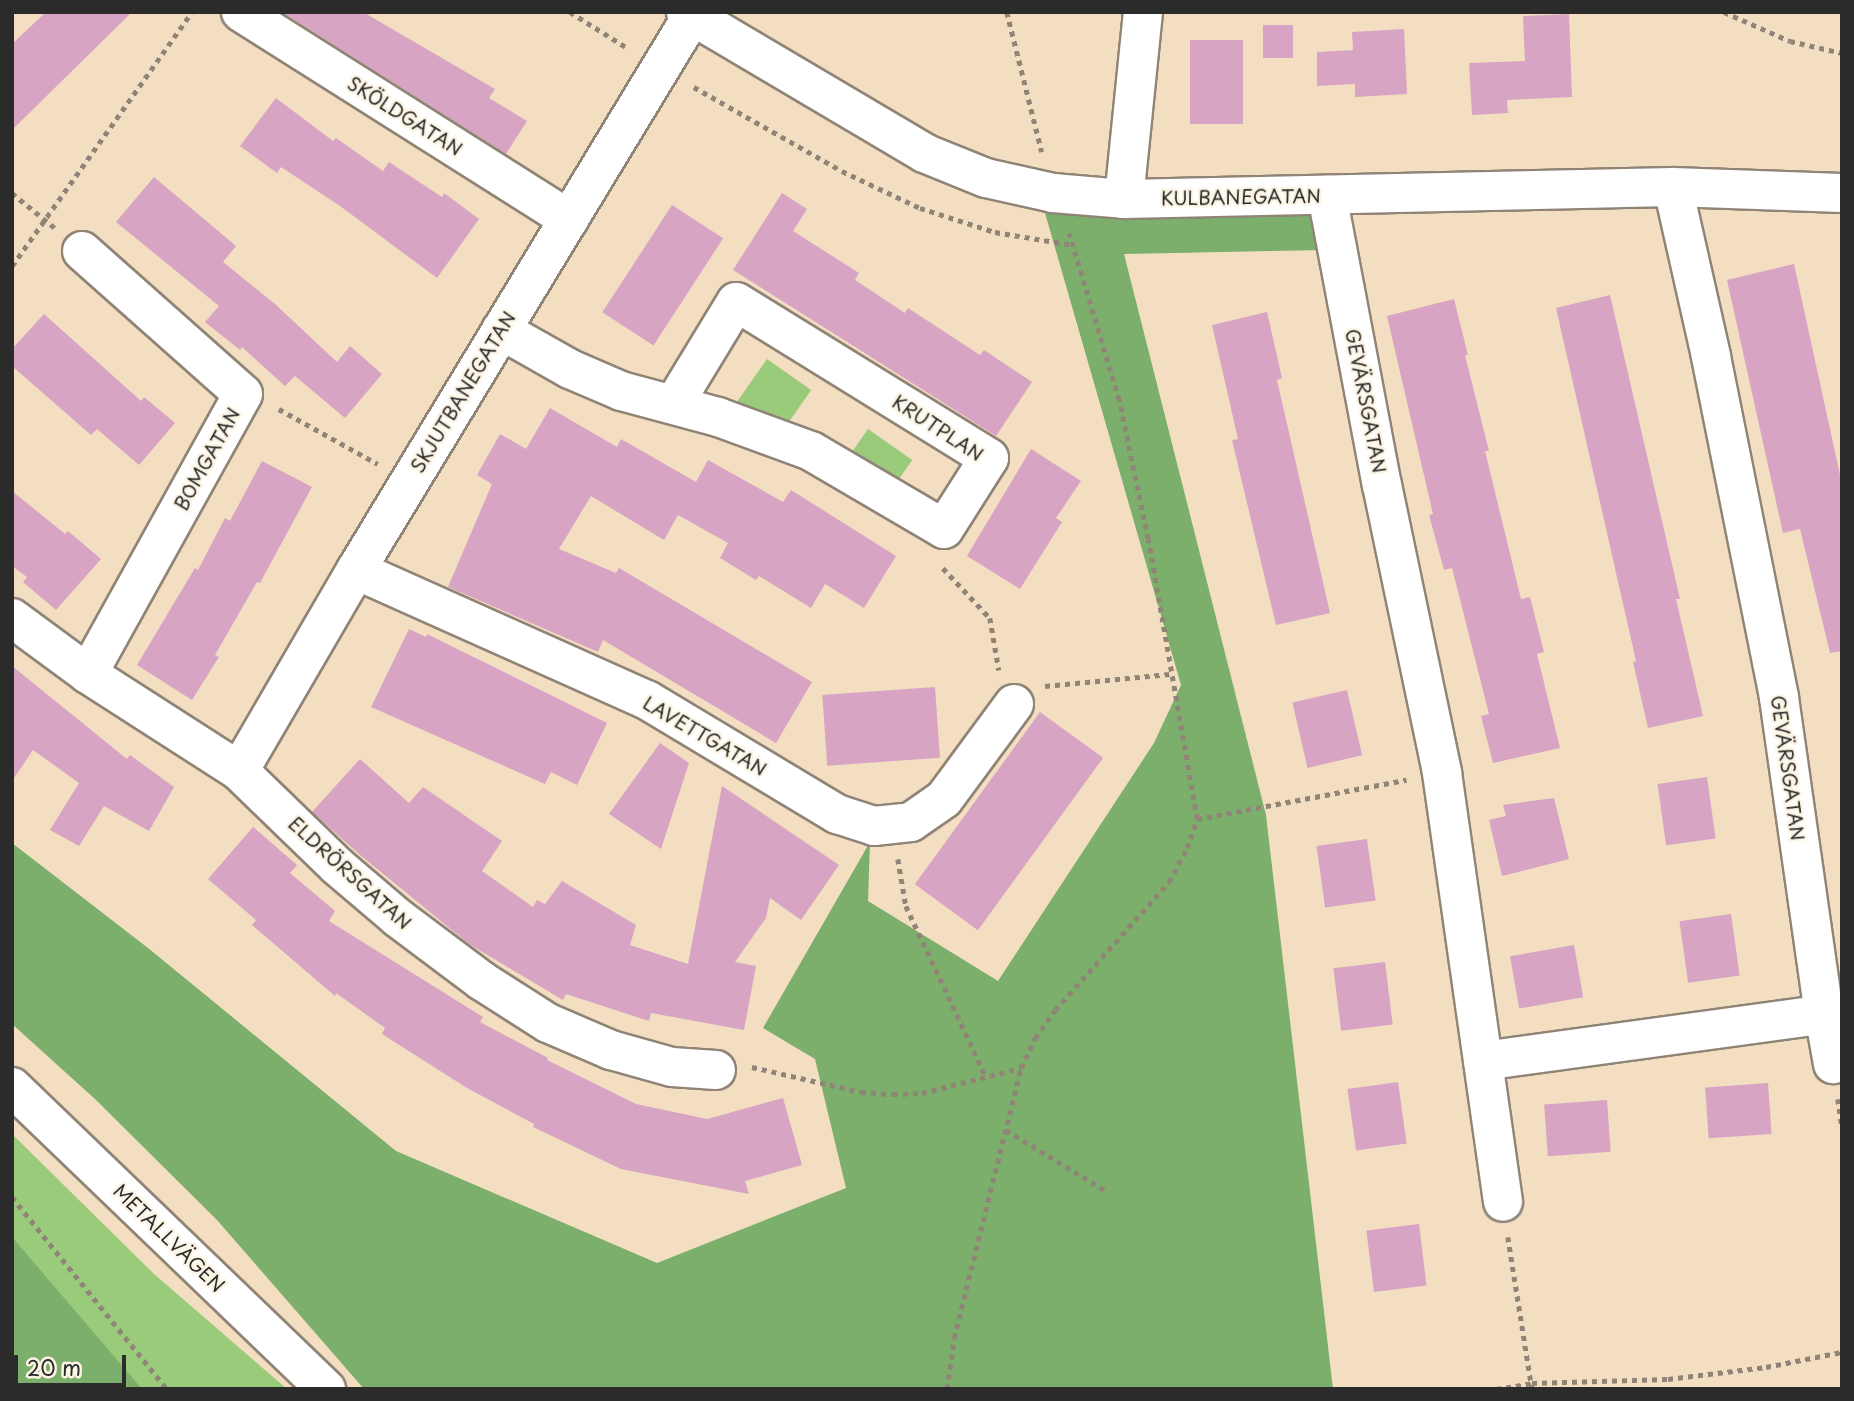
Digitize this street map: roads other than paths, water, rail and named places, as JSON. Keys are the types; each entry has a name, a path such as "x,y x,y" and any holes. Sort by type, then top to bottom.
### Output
{"street":[{"name":"SKÖLDGATAN","path":"241,12 569,219"},
{"path":"1124,199 1143,12"},
{"name":"SKJUTBANEGATAN","path":"239,771 356,570 660,68 689,14"},
{"name":"KULBANEGATAN","path":"689,14 924,153 986,178 1054,193 1124,199 1673,187 1842,193"},
{"name":"GEVÄRSGATAN","path":"1673,187 1711,356 1779,697 1833,1065"},
{"name":"GEVÄRSGATAN","path":"1327,195 1382,485 1442,774 1503,1202"},
{"name":"BOMGATAN","path":"82,251 243,394 88,674"},
{"name":"KRUTPLAN","path":"736,302 989,458 944,529 811,450 775,435 674,404 736,302"},
{"path":"501,330 570,369 621,391 674,404"},
{"name":"LAVETTGATAN","path":"356,570 647,700 837,814 874,825 911,822 944,799 1014,704"},
{"name":"ELDRÖRSGATAN","path":"12,618 88,674 239,771 337,866 398,918 482,981 548,1023 611,1050 660,1063 716,1070"},
{"path":"1483,1061 1824,1014"},
{"name":"METALLVÄGEN","path":"12,1087 326,1389"}]}
